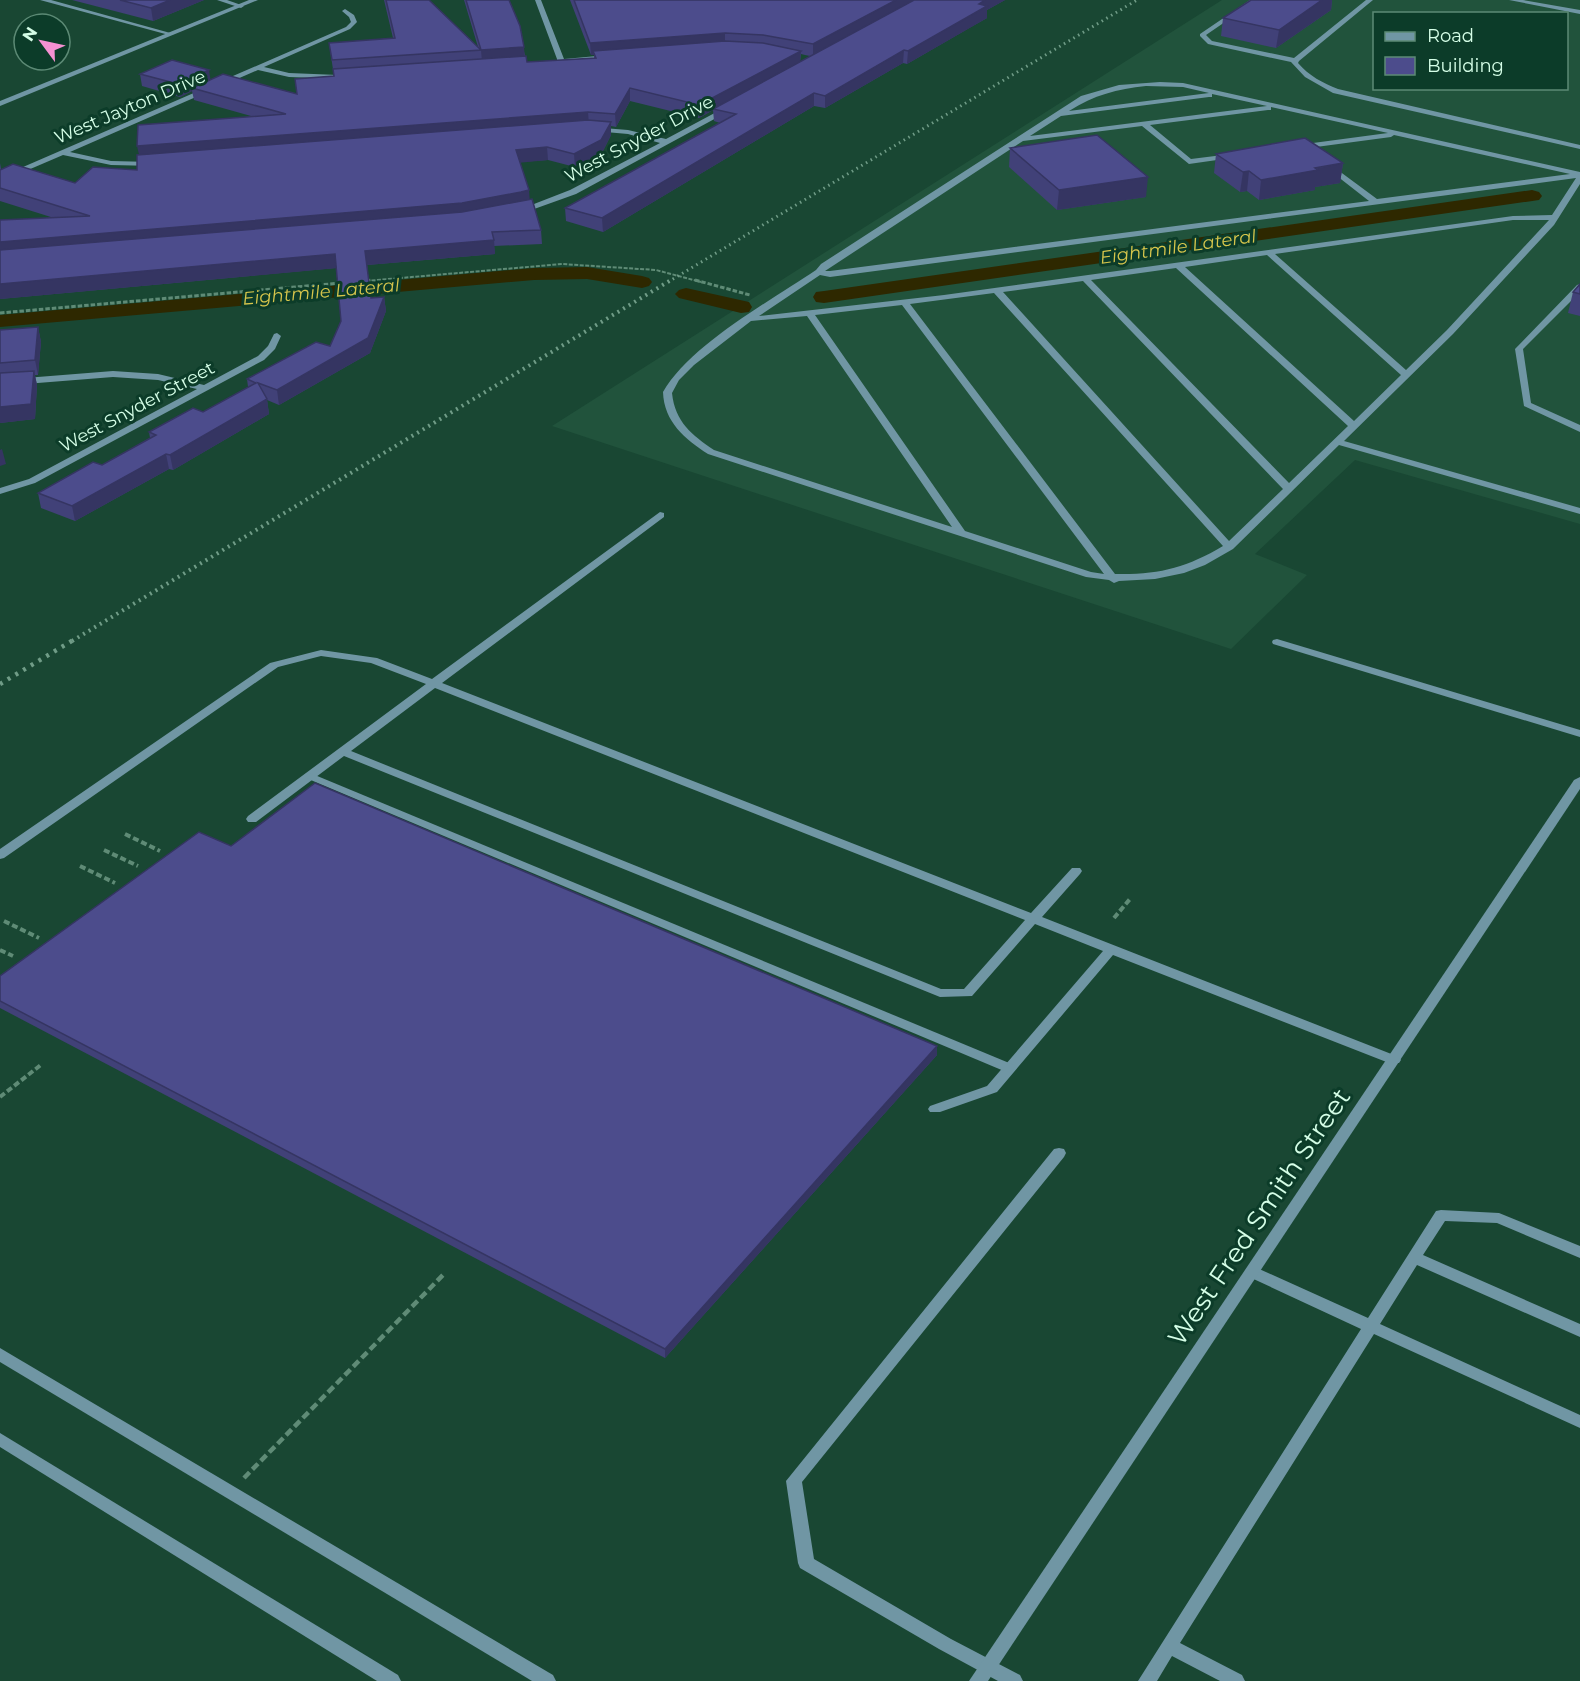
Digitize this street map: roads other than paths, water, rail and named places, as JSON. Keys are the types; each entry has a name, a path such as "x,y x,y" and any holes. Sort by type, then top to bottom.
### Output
{"street":[{"path":"43,0 171,34"},
{"path":"220,0 241,6"},
{"path":"0,104 255,0"},
{"path":"538,0 561,60"},
{"path":"1254,0 1202,34 1210,43 1296,61"},
{"path":"1370,0 1294,62 1297,67 1320,85 1336,91 1580,147"},
{"path":"1512,0 1580,12"},
{"name":"West Jayton Drive","path":"0,180 348,28 354,22 352,16 345,11"},
{"path":"550,61 617,56"},
{"path":"259,68 307,76 345,76"},
{"path":"1164,83 1220,93 1580,175 1555,217 1450,333 1229,547 1190,568 1140,578 1114,580 1090,575 711,452 682,433 671,413 668,392 678,374 747,320 825,266 1094,94 1164,83"},
{"path":"1059,115 1220,93"},
{"name":"West Snyder Drive","path":"515,212 559,199 736,105"},
{"path":"1020,140 1278,107"},
{"path":"1144,124 1189,162 1235,156"},
{"path":"589,129 628,132 667,142"},
{"path":"1292,148 1400,134"},
{"path":"1304,146 1312,153"},
{"path":"62,153 111,163 164,163"},
{"path":"1321,160 1374,201"},
{"path":"819,272 842,272 1580,175"},
{"path":"747,320 996,290 1513,218 1555,217"},
{"path":"1268,252 1406,375"},
{"path":"1178,265 1354,426"},
{"path":"1085,278 1289,489"},
{"path":"1580,287 1519,349 1527,404 1580,429"},
{"path":"996,290 1229,547"},
{"path":"904,302 1114,580"},
{"path":"809,312 961,533"},
{"name":"West Snyder Street","path":"0,491 32,481 261,358 272,347 277,336"},
{"path":"0,384 113,374 158,377 207,388"},
{"path":"1338,442 1580,511"},
{"path":"252,819 660,515"},
{"path":"1277,642 1580,734"},
{"path":"0,855 274,665 321,653 373,660 1394,1060"},
{"path":"341,751 940,993 967,993 1076,871"},
{"path":"310,776 1009,1068"},
{"name":"West Fred Smith Street","path":"982,1674 1580,780"},
{"path":"935,1109 992,1089 1111,949"},
{"path":"1014,1681 982,1674 806,1563 794,1481 1059,1153"},
{"path":"1148,1681 1440,1215 1499,1218 1580,1252"},
{"path":"1414,1257 1580,1331"},
{"path":"1252,1272 1580,1422"},
{"path":"0,1354 547,1681"},
{"path":"0,1438 392,1681"},
{"path":"1170,1646 1236,1681"}],"waterway":[{"name":"Eightmile Lateral","path":"824,297 1532,196"},
{"name":"Eightmile Lateral","path":"0,321 534,274 587,273 642,282"},
{"name":"Eightmile Lateral","path":"686,294 741,307"}],"railway":[{"path":"668,282 1137,0"},
{"path":"72,641 671,280"},
{"path":"0,684 75,639"}]}
